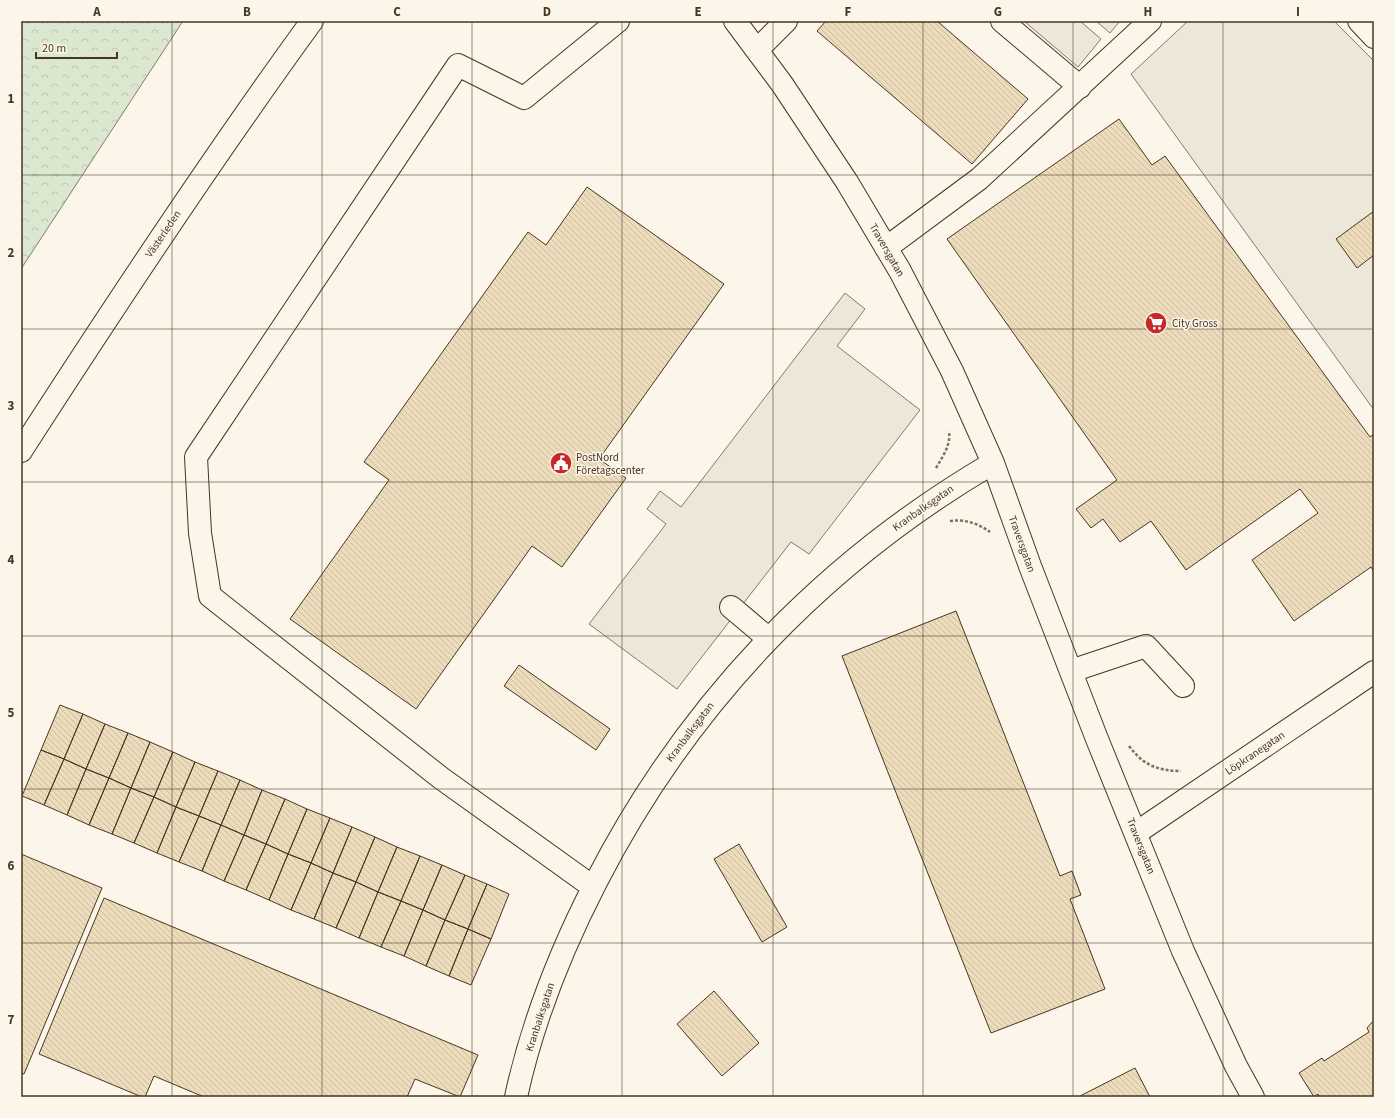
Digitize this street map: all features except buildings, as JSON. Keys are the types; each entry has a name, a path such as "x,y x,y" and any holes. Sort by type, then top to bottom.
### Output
{"street":[{"name":"Västerleden","path":"21,451 99,330 188,197 312,21"},
{"path":"593,887 441,778 210,596 200,533 196,457 458,65 524,98 618,21"},
{"name":"Traversgatan","path":"735,21 782,84 847,182 900,271 952,371 993,463 1030,566 1097,739 1183,951 1236,1066 1253,1097"},
{"path":"757,50 786,21"},
{"path":"1002,21 1080,87"},
{"path":"886,248 979,179 1150,21"},
{"path":"1359,21 1374,37"},
{"name":"Kranbalksgatan","path":"516,1097 543,1003 562,954 593,887 612,851 643,798 677,748 715,699 768,639 843,568 891,530 941,494 993,463"},
{"path":"731,607 768,639"},
{"path":"1071,671 1146,646 1183,686"},
{"name":"Löpkranegatan","path":"1136,833 1374,672"}],"path":[{"path":"947,521 958,520 931,477 946,452 950,436 949,430"},
{"path":"1097,739 1120,733 1130,748 1141,760 1152,767 1167,771 1182,771"}],"green space":[{"path":"21,21 183,21 21,269"}],"shaded area":[{"path":"1024,21 1080,21 1101,39 1078,67"},
{"path":"1096,21 1120,21 1110,33"},
{"path":"1188,21 1334,21 1374,61 1374,410 1131,74"},
{"path":"845,293 865,309 837,346 920,410 809,554 791,542 677,689 589,624 666,524 647,509 660,491 681,507"}],"place":[{"name":"City Gross","path":"1156,323"},
{"name":"PostNord Företagscenter","path":"561,463"}]}
